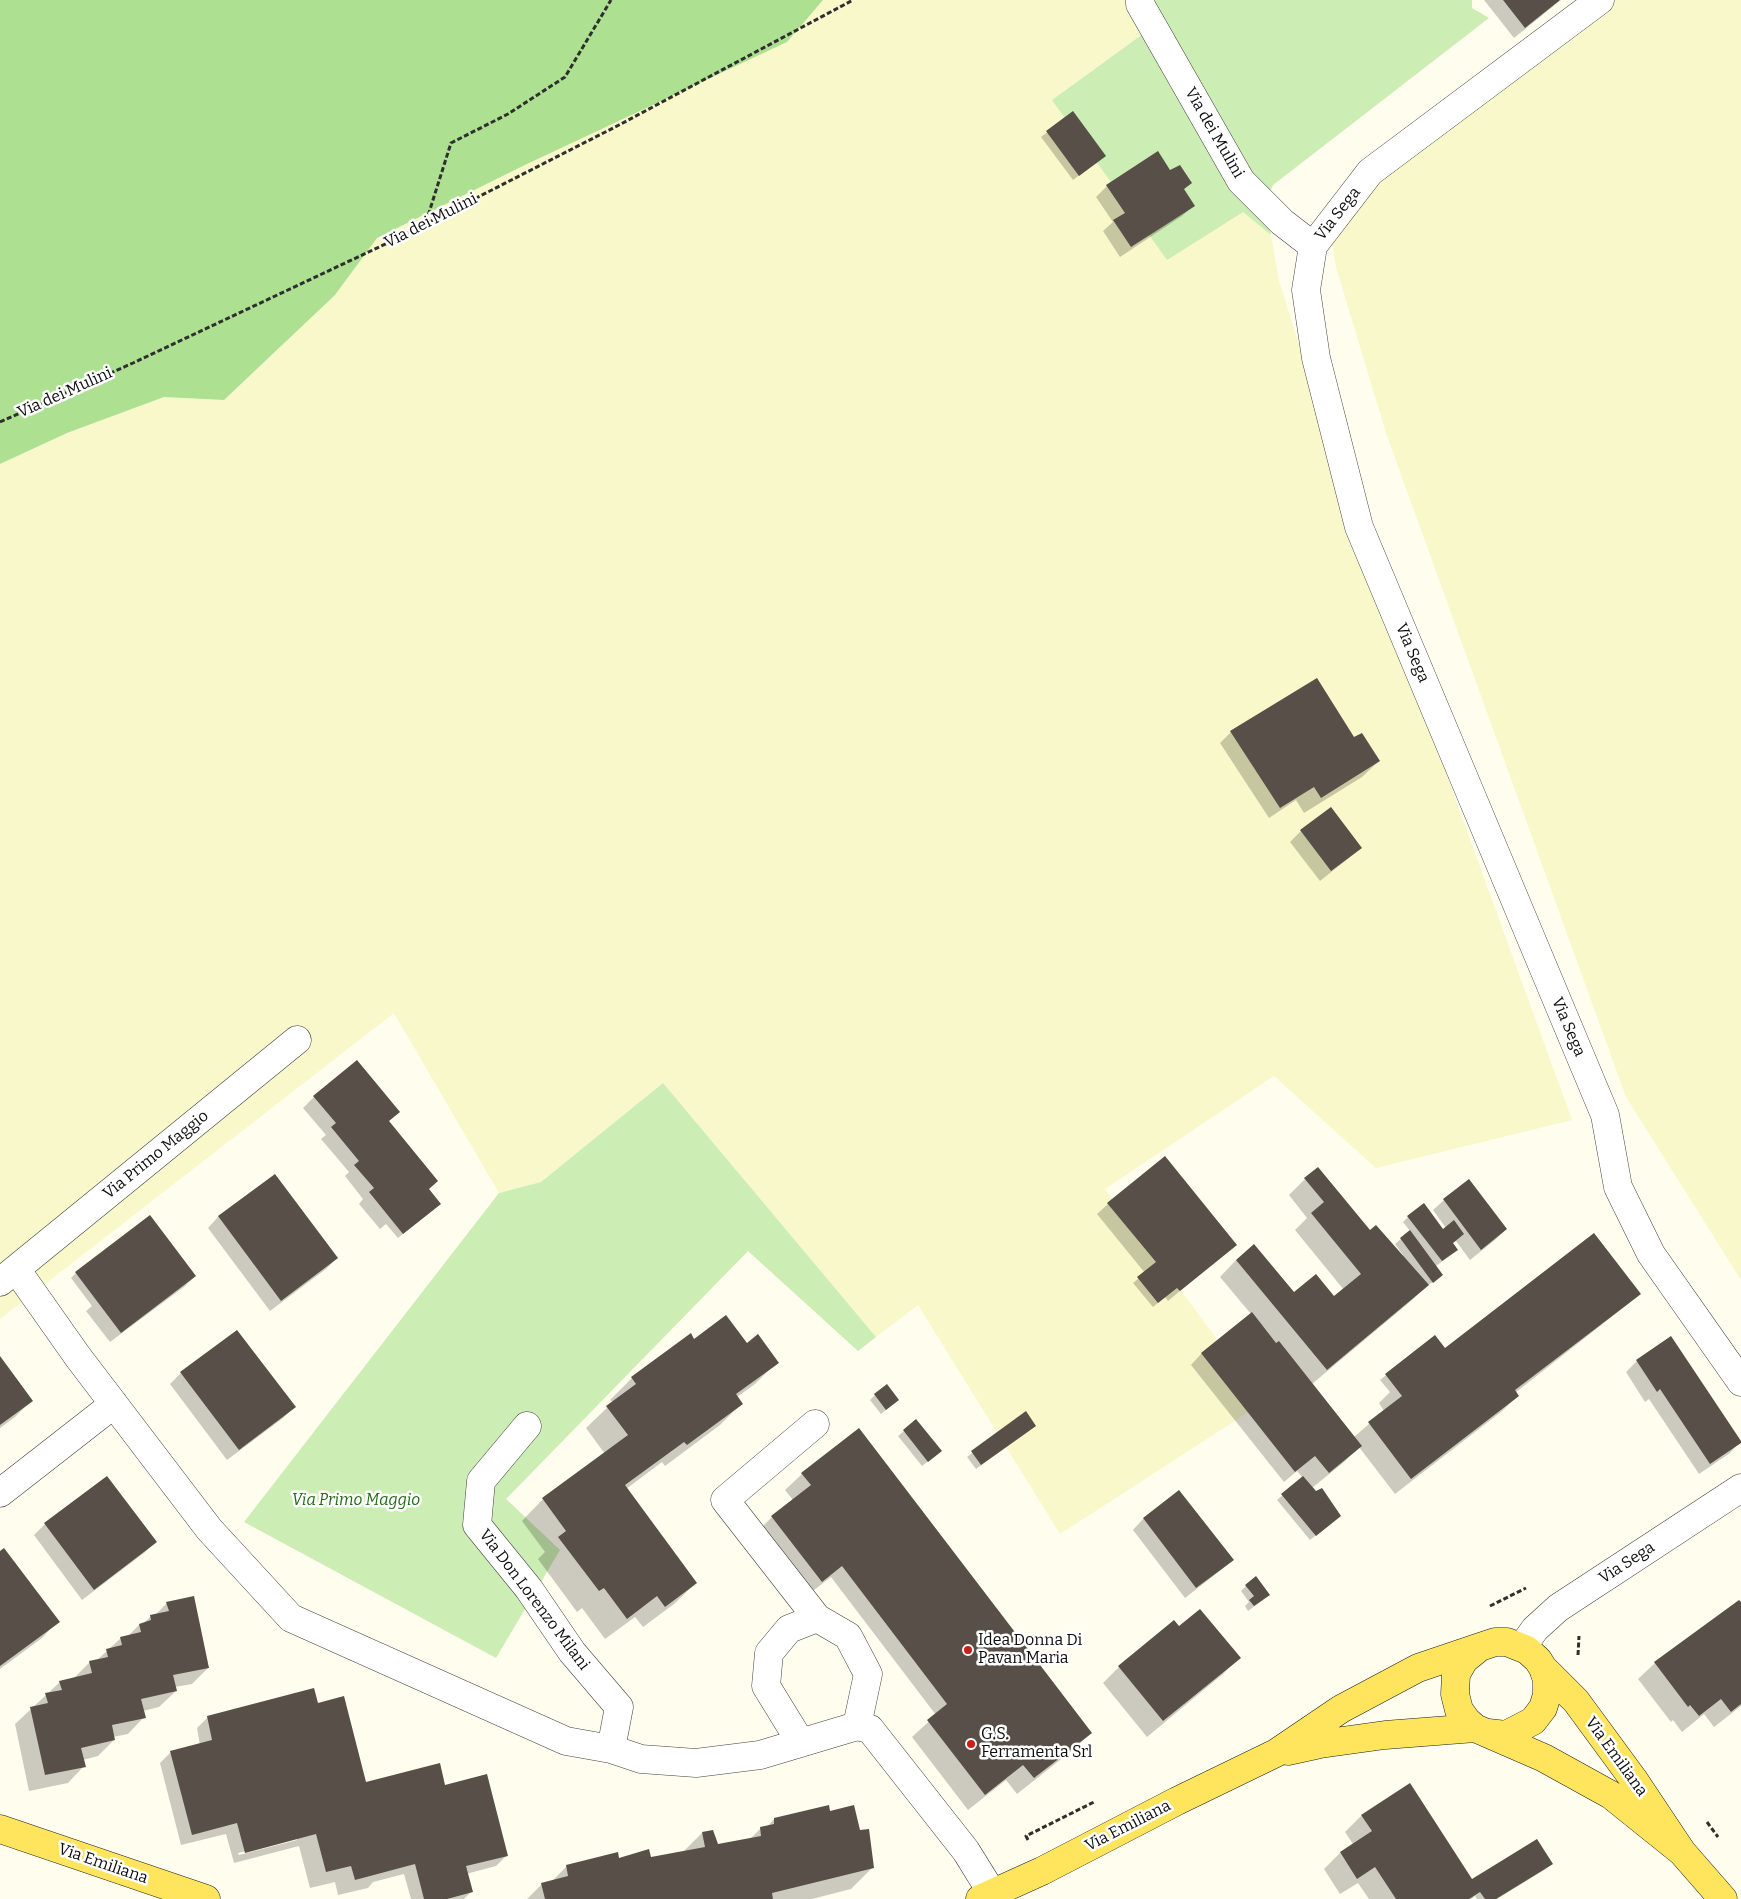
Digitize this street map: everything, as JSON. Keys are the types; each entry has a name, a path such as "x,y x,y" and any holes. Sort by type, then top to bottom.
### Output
{"main road":[{"name":"Via Emiliana","path":"986,1896 1042,1871 1177,1801 1276,1753 1341,1709 1418,1668 1494,1642 1507,1642 1522,1647 1532,1655 1576,1701 1634,1780 1682,1852 1723,1899"},
{"name":"Via Emiliana","path":"1480,1647 1464,1660 1456,1674 1454,1694 1459,1710 1467,1721 1482,1731 1544,1758 1611,1795 1682,1852"},
{"name":"Via Emiliana","path":"1276,1753 1320,1744 1385,1735 1482,1731 1506,1734 1533,1722 1543,1708 1547,1695 1547,1680 1543,1668"},
{"name":"Via Emiliana","path":"0,1829 206,1899"}],"street":[{"name":"Via dei Mulini","path":"1140,0 1241,181 1282,222 1313,246"},
{"name":"Via Sega","path":"1600,0 1370,172 1313,246 1306,290 1316,358 1359,527 1604,1115 1618,1187 1651,1254 1741,1382"},
{"name":"Via Primo Maggio","path":"297,1040 8,1276 78,1357 209,1529 291,1618 566,1741 611,1748"},
{"path":"0,1493 114,1404"},
{"path":"815,1424 725,1500 817,1618 848,1636 868,1674 857,1726"},
{"name":"Via Don Lorenzo Milani","path":"527,1426 481,1481 476,1525 529,1589 572,1652 619,1707 611,1748"},
{"name":"Via Sega","path":"1522,1647 1535,1629 1558,1608 1741,1488"},
{"path":"801,1743 766,1686 769,1653 789,1629 817,1618"},
{"path":"611,1748 640,1759 696,1763 760,1755 857,1726 870,1729 966,1851 986,1896"}],"path":[{"path":"426,223 451,144 508,114 565,77 611,0"},
{"name":"Via dei Mulini","path":"0,422 133,363 394,240 618,125 853,0"}],"green space":[{"path":"0,0 823,0 787,42 527,164 377,238 335,295 224,400 164,397 67,433 0,464"},
{"path":"823,0 1143,0 1158,23 1052,100 1243,212 1271,235 1279,281 1358,531 1572,1120 1376,1168 1274,1076 1105,1189 1264,1402 1060,1534 918,1305 876,1337 663,1083 541,1182 499,1193 394,1013 0,1319 0,464 67,433 164,397 224,400 335,295 377,238 527,164 787,42"},
{"path":"1143,0 1472,0 1472,8 1489,18 1273,185 1268,196 1267,207 1271,235 1243,212 1167,260 1052,100 1158,23"},
{"path":"1611,0 1741,0 1741,1280 1626,1097 1386,433 1336,267 1327,216"},
{"path":"663,1083 876,1337 858,1351 748,1251 506,1499 560,1550 496,1658 244,1522 499,1193 541,1182"}],"building":[{"path":"1503,0 1560,0 1525,28"},
{"path":"1073,111 1106,156 1079,176 1046,131"},
{"path":"1158,151 1170,170 1180,165 1192,183 1184,189 1195,206 1131,247 1113,220 1125,213 1106,185"},
{"path":"1317,678 1354,737 1362,733 1380,761 1321,798 1314,787 1280,808 1230,731"},
{"path":"1331,807 1362,848 1331,871 1300,830"},
{"path":"357,1060 400,1112 389,1121 438,1181 429,1189 441,1204 403,1234 369,1192 374,1188 354,1165 359,1161 331,1127 336,1123 313,1096"},
{"path":"1165,1156 1237,1245 1180,1291 1177,1288 1158,1303 1137,1277 1156,1262 1107,1203"},
{"path":"1318,1167 1370,1230 1376,1225 1429,1285 1327,1370 1236,1260 1254,1244 1294,1292 1316,1274 1334,1296 1361,1274 1311,1213 1324,1202 1304,1178"},
{"path":"275,1174 338,1258 281,1301 218,1216"},
{"path":"1469,1179 1507,1229 1481,1250 1443,1199"},
{"path":"1424,1203 1443,1229 1454,1220 1464,1234 1453,1243 1458,1250 1442,1261 1407,1216"},
{"path":"150,1215 196,1276 121,1333 75,1272"},
{"path":"1410,1230 1443,1275 1433,1283 1400,1238"},
{"path":"1594,1233 1641,1294 1515,1390 1519,1396 1411,1479 1368,1422 1402,1396 1385,1374 1435,1335 1445,1348"},
{"path":"1252,1312 1276,1343 1279,1341 1362,1446 1329,1473 1315,1456 1295,1472 1201,1353"},
{"path":"726,1315 747,1343 758,1334 779,1363 736,1394 743,1404 687,1445 684,1442 625,1485 697,1583 665,1607 657,1596 627,1619 604,1588 599,1591 558,1537 566,1531 542,1498 628,1435 606,1406 636,1384 631,1377 691,1333 694,1339"},
{"path":"237,1330 296,1407 239,1450 180,1372"},
{"path":"1671,1336 1741,1441 1741,1443 1710,1464 1660,1389 1657,1392 1636,1360"},
{"path":"0,1356 33,1401 0,1425"},
{"path":"887,1384 899,1400 886,1410 874,1394"},
{"path":"1026,1411 1036,1426 981,1465 971,1451"},
{"path":"916,1419 942,1451 928,1462 903,1430"},
{"path":"859,1428 1092,1733 1034,1778 1023,1765 985,1795 927,1720 947,1704 842,1566 822,1582 771,1516 811,1485 801,1473"},
{"path":"107,1476 157,1542 94,1590 44,1523"},
{"path":"1303,1476 1316,1491 1322,1488 1341,1516 1316,1536 1281,1494"},
{"path":"1179,1490 1234,1560 1196,1588 1143,1518"},
{"path":"4,1548 60,1622 0,1666 0,1551"},
{"path":"1256,1576 1270,1595 1254,1606 1249,1600 1254,1596 1245,1585"},
{"path":"194,1596 209,1668 173,1675 177,1691 141,1699 146,1718 112,1725 115,1740 81,1748 86,1767 45,1775 30,1707 48,1703 45,1693 62,1690 59,1681 92,1673 89,1661 108,1657 106,1649 122,1645 120,1637 141,1632 139,1624 151,1620 150,1615 169,1611 166,1602"},
{"path":"1739,1600 1741,1602 1741,1704 1731,1712 1721,1699 1699,1716 1690,1705 1688,1707 1654,1662"},
{"path":"1200,1609 1241,1658 1163,1721 1118,1666 1174,1620 1179,1626"},
{"path":"314,1688 318,1703 344,1696 366,1782 440,1763 445,1785 487,1774 508,1856 466,1866 473,1892 447,1899 424,1899 415,1864 355,1880 351,1866 326,1872 316,1834 245,1853 237,1823 192,1835 170,1751 212,1740 207,1716"},
{"path":"1410,1783 1472,1879 1537,1839 1553,1864 1496,1899 1485,1899 1480,1892 1469,1899 1396,1899 1375,1867 1357,1879 1340,1852 1372,1831 1361,1815"},
{"path":"829,1805 830,1811 854,1805 860,1830 869,1829 874,1868 772,1893 773,1899 545,1899 541,1883 568,1876 566,1865 618,1852 619,1858 649,1849 651,1857 705,1847 702,1832 713,1830 718,1844 761,1836 760,1827 774,1824 774,1818"}],"place":[{"name":"Idea Donna Di Pavan Maria","path":"968,1650"},
{"name":"G.S. Ferramenta Srl","path":"971,1744"}]}
